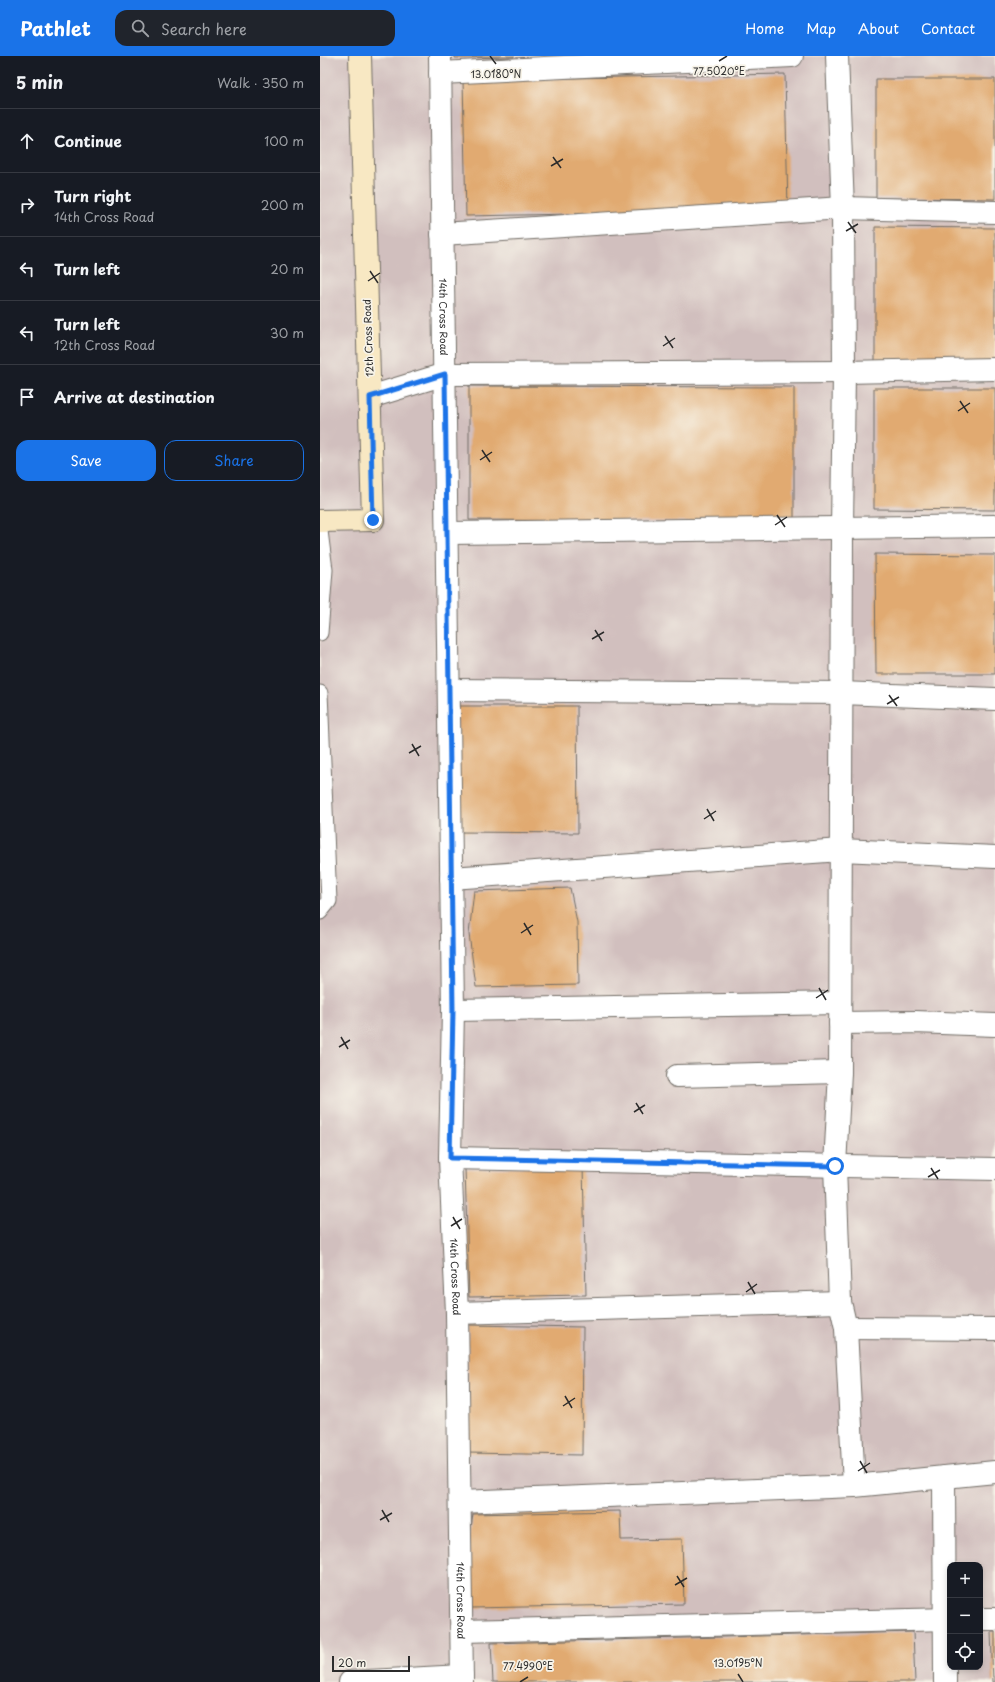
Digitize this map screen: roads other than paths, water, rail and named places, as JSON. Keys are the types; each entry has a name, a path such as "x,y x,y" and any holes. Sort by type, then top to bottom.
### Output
{"street":[{"name":"12th Cross Road","path":"320,521 373,520 360,56"},
{"path":"440,64 792,56"},
{"path":"837,56 843,208 844,372 840,1072 835,1166 840,1302 846,1328 854,1486"},
{"name":"14th Cross Road","path":"440,64 453,1010 450,1158 458,1313 462,1679"},
{"path":"442,234 843,208 995,212"},
{"path":"370,397 445,374 995,370"},
{"path":"447,533 995,526"},
{"path":"449,690 841,692 995,700"},
{"path":"451,878 841,850 995,857"},
{"path":"453,1010 840,1013 915,1022 986,1026 995,1025"},
{"path":"676,1076 840,1072"},
{"path":"450,1158 995,1169"},
{"path":"458,1313 840,1302"},
{"path":"846,1328 995,1330"},
{"path":"460,1502 854,1486 995,1472"},
{"path":"944,1477 947,1619 945,1682"},
{"path":"462,1631 947,1619"},
{"path":"983,1619 995,1619"},
{"path":"350,1682 462,1679"}],"lane":[{"path":"320,531 325,570 320,633"},
{"path":"320,693 329,902 320,912"}]}
